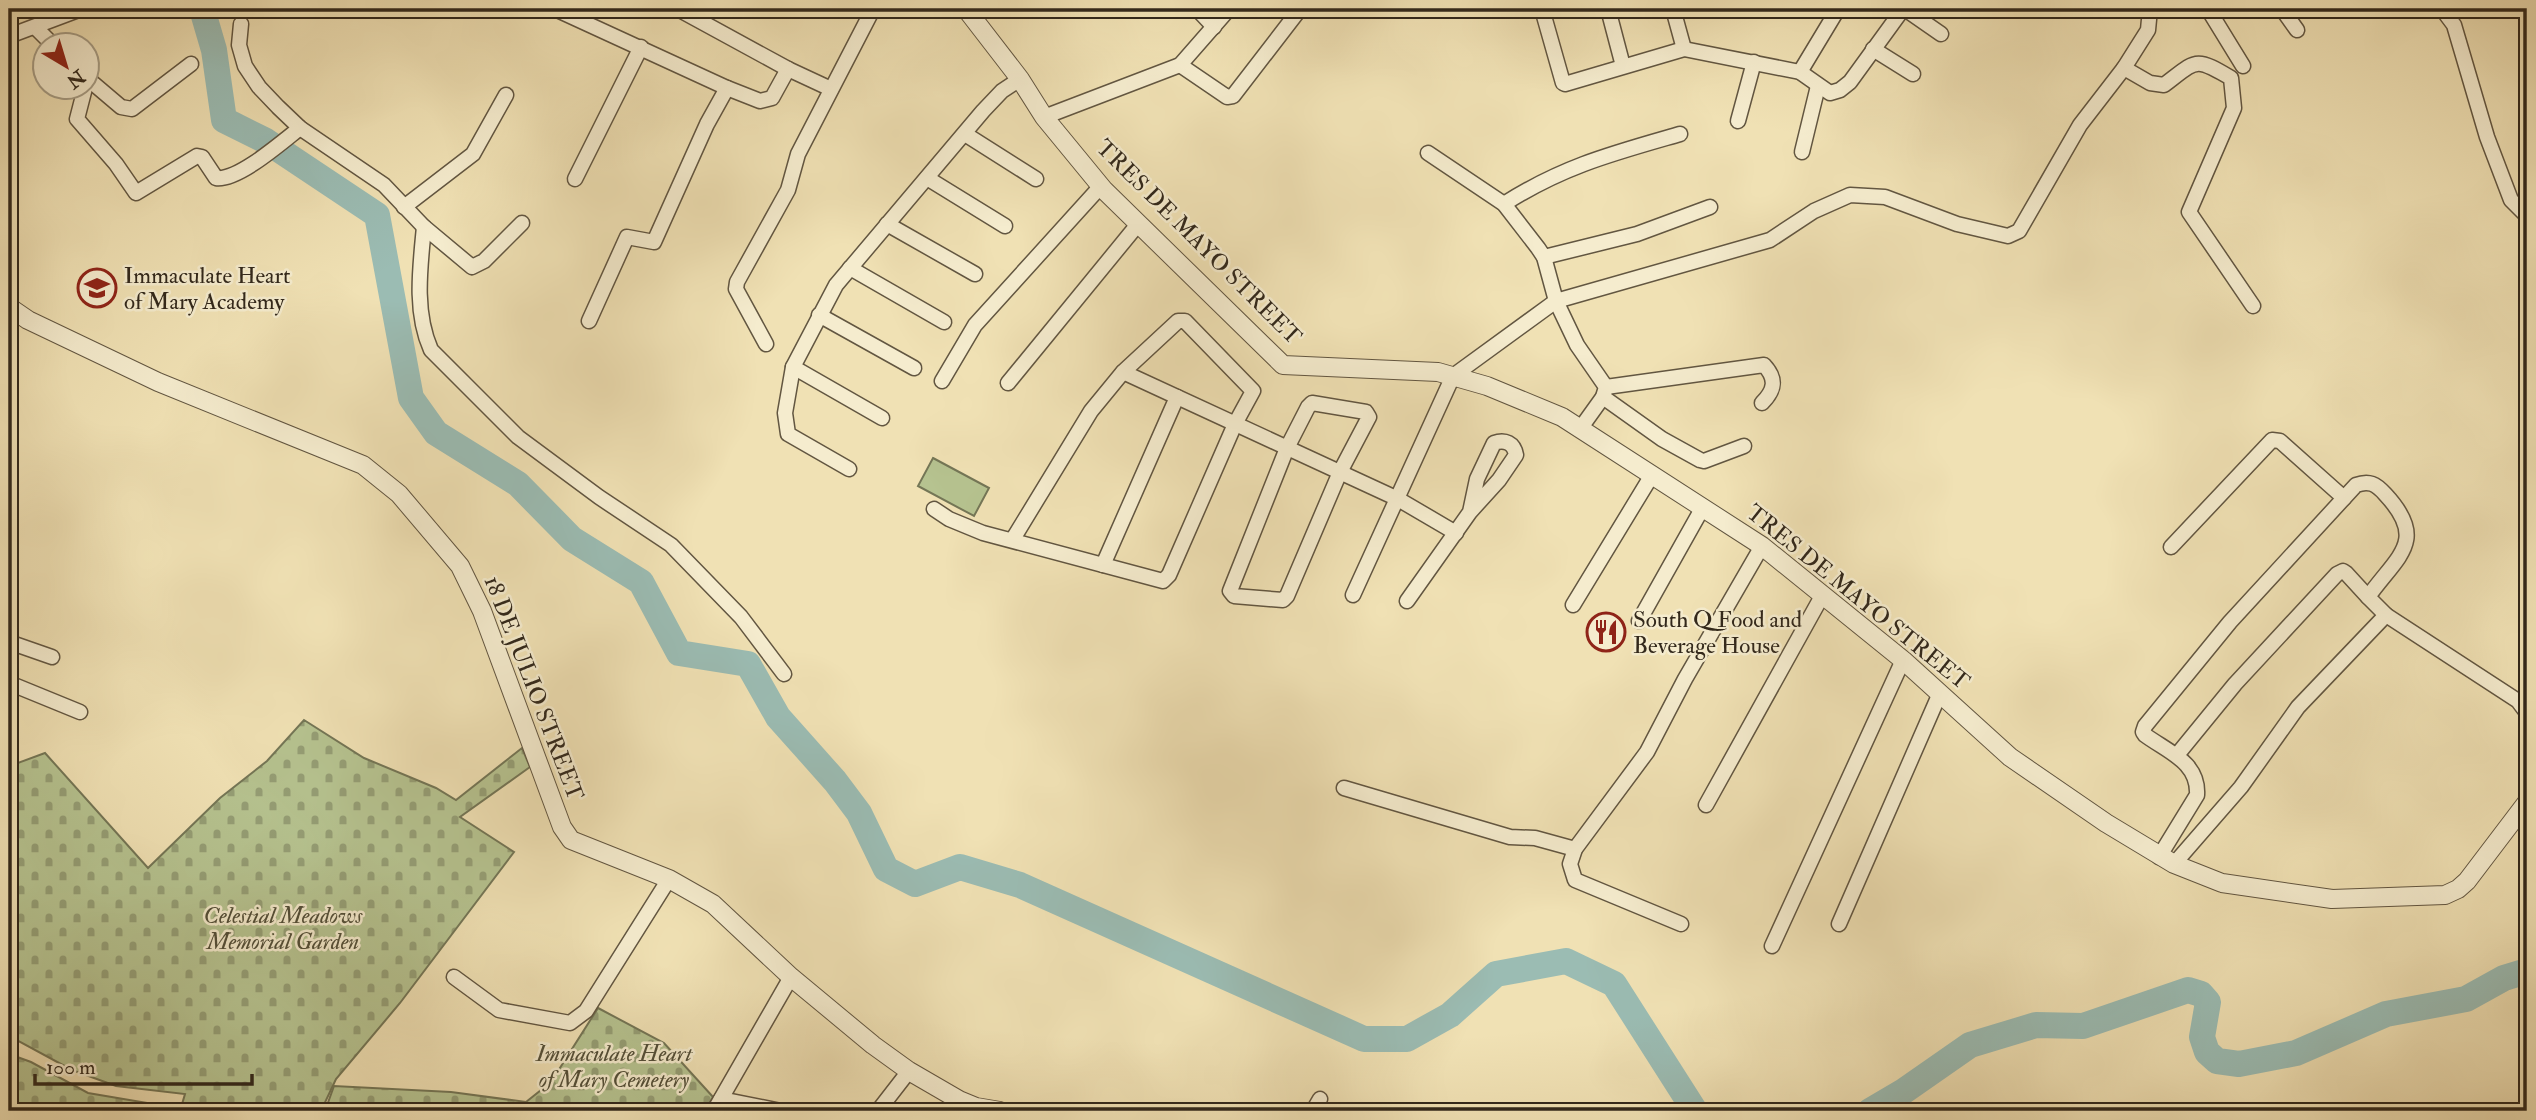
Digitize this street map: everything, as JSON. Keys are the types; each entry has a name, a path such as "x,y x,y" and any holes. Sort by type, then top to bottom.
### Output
{"street":[{"path":"9,36 82,9"},
{"path":"555,9 760,101 772,98 788,69"},
{"path":"678,9 788,69 831,89"},
{"path":"766,344 736,289 737,282 789,190 798,154 873,9"},
{"name":"TRES DE MAYO STREET","path":"966,9 1051,114 1101,186 1283,365 1381,368 1453,376 1500,391 1562,417 1762,546 1903,660 2011,757 2167,860 2222,883 2332,899 2445,895 2467,881 2527,802"},
{"path":"1197,9 1214,27"},
{"path":"1051,114 1180,65 1229,9"},
{"path":"1180,65 1227,97 1233,96 1300,9"},
{"path":"1542,9 1564,83 1685,48 1800,72 1830,93 1840,90 1850,82 1904,9 1941,34"},
{"path":"1608,9 1623,66"},
{"path":"1673,9 1685,48"},
{"path":"1800,72 1835,9"},
{"path":"1353,596 1453,376 1556,301 1770,240 1814,211 1850,195 1885,197 1957,224 2008,236 2019,232 2080,125 2124,68 2148,30 2150,9"},
{"path":"2208,9 2243,66"},
{"path":"2282,9 2297,30"},
{"path":"2442,9 2454,24 2487,137 2511,200 2527,216"},
{"path":"241,24 239,45 244,66 259,87 300,128 384,185 424,228 472,267 484,261 522,223"},
{"path":"35,27 40,32"},
{"path":"575,179 641,47"},
{"path":"1873,49 1913,74"},
{"path":"1738,121 1754,62"},
{"path":"2124,68 2150,83 2164,85 2190,64 2206,63 2231,78 2234,108 2189,212 2253,306"},
{"path":"102,91 121,107 132,109 191,64"},
{"path":"849,469 788,434 785,413 793,367 836,285 1002,91 1020,79"},
{"path":"1802,152 1818,86"},
{"path":"589,321 627,236 654,242 726,88"},
{"path":"404,208 473,154 506,94"},
{"path":"81,102 77,119 116,164 136,193 197,156 202,157 216,178 225,179 240,172 300,128"},
{"path":"965,134 1036,179"},
{"path":"1504,204 1536,183 1588,160 1680,134"},
{"path":"1428,153 1504,204 1544,257 1556,301 1604,392 1662,439 1700,460 1704,461 1744,446"},
{"path":"927,178 1005,226"},
{"path":"942,381 975,324 1101,186"},
{"path":"1544,257 1637,234 1710,207"},
{"path":"887,223 975,274"},
{"path":"1008,383 1139,223"},
{"path":"424,228 420,297 423,331 432,349 518,437 599,497 671,545 741,617 784,674"},
{"path":"850,268 944,321"},
{"name":"18 DE JULIO STREET","path":"9,307 28,320 158,382 363,465 399,494 460,566 482,611 562,827 571,840 669,879 713,904 791,977 909,1071 959,1100 976,1107 1000,1111"},
{"path":"819,315 914,368"},
{"path":"934,509 948,519 983,533 1013,539 1161,582 1165,580 1252,391 1185,321 1178,321 1123,372 1090,411 1013,539"},
{"path":"1580,429 1604,392 1764,365 1773,384 1772,394 1762,403"},
{"path":"793,367 882,418"},
{"path":"1123,372 1398,499 1455,533"},
{"path":"1103,565 1177,397"},
{"path":"1312,403 1366,412 1369,417 1340,472 1284,599 1234,596 1230,591 1287,447 1312,403"},
{"path":"1407,601 1470,512 1499,480 1516,455 1507,442 1501,440 1494,443 1477,479 1470,512"},
{"path":"2171,547 2272,440 2280,441 2344,498"},
{"path":"1573,606 1652,475"},
{"path":"2167,860 2197,795 2197,785 2193,771 2177,755 2145,735 2145,726 2230,622 2356,485 2365,482 2376,484 2394,504 2407,528 2405,551 2368,597"},
{"path":"1639,621 1703,507"},
{"path":"1681,924 1575,880 1570,864 1575,849 1647,752 1685,679 1762,546"},
{"path":"2177,755 2235,684 2337,574 2343,571 2386,615 2518,701 2527,713"},
{"path":"1706,805 1822,596"},
{"path":"2167,860 2241,787 2298,706 2386,615"},
{"path":"9,642 52,657"},
{"path":"1772,946 1903,660"},
{"path":"9,683 80,712"},
{"path":"1839,924 1940,693"},
{"path":"1344,788 1510,836 1535,838 1575,849"},
{"path":"454,977 499,1010 570,1023 586,1012 669,879"},
{"path":"781,1111 717,1105 791,977"},
{"path":"878,1111 909,1071"}],"green space":[{"path":"933,458 989,488 974,516 918,486"},
{"name":"Celestial Meadows Memorial Garden","path":"304,720 364,758 436,788 456,800 522,748 530,767 460,817 514,852 400,1003 336,1079 321,1111 260,1104 296,1111 180,1111 185,1094 116,1086 72,1070 9,1036 9,771 15,764 45,753 148,868 220,798 267,761"},
{"name":"Immaculate Heart of Mary Cemetery","path":"598,1008 664,1043 713,1097 705,1111 325,1111 334,1086 451,1092 526,1102 551,1082"},
{"path":"9,1054 31,1062 88,1093 177,1108 176,1111 9,1111"}],"waterway":[{"path":"202,9 214,50 224,120 266,141 377,215 411,398 436,433 518,484 572,539 641,582 679,653 748,664 778,717 835,781 859,813 886,869 915,884 960,867 1020,885 1364,1039 1407,1039 1450,1015 1496,974 1566,961 1614,984 1695,1111"},
{"path":"1870,1111 1970,1045 2036,1025 2083,1026 2188,990 2201,994 2208,1002 2202,1037 2207,1052 2217,1061 2239,1064 2296,1053 2386,1014 2466,999 2504,978 2527,971"}],"place":[{"name":"Immaculate Heart of Mary Academy","path":"97,288"},
{"name":"South Q Food and Beverage House","path":"1606,632"}]}
